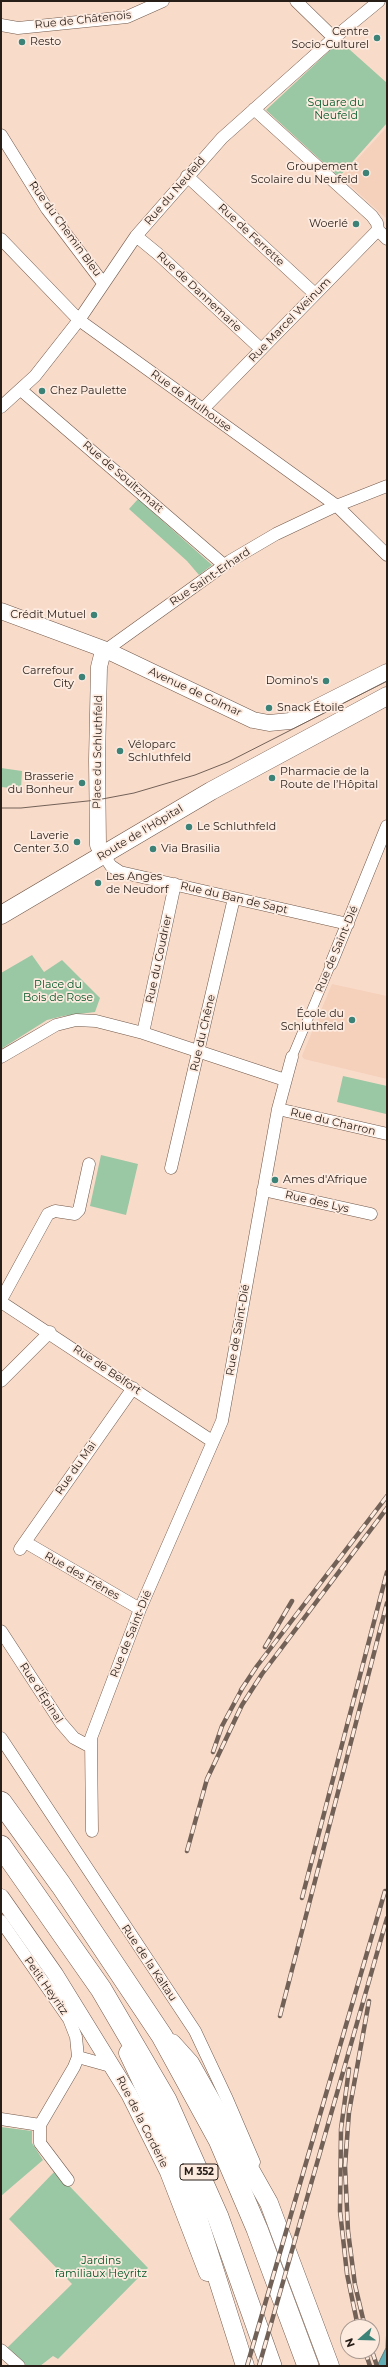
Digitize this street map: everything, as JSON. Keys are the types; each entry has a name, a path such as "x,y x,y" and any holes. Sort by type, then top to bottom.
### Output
{"highway":[{"name":"M 352","path":"1,1802 61,1885 162,2036 219,2140 257,2229 308,2366"},
{"name":"M 352","path":"1,1846 101,1989 159,2087 188,2147 218,2217 271,2366"}],"main road":[{"name":"Route de l'Hôpital","path":"1,915 281,752 387,696"},
{"path":"1,1791 68,1884 172,2042 204,2100 219,2140"},
{"path":"101,1989 118,2032 182,2167 236,2338"},
{"path":"172,2042 190,2063 269,2203 330,2366"},
{"name":"Rue de la Corderie","path":"236,2338 245,2366"}],"street":[{"name":"Rue de Châtenois","path":"1,24 18,28 127,17 162,1"},
{"path":"296,1 334,38"},
{"name":"Rue du Neufeld","path":"1,407 35,376 78,320 136,236 187,176 222,138 334,38 379,1"},
{"path":"254,109 372,216 377,223 378,230 387,238"},
{"name":"Rue du Chemin Bleu","path":"1,135 47,209 103,283"},
{"name":"Rue de Ferrette","path":"187,176 315,294"},
{"name":"Rue Marcel Weinum","path":"203,409 378,230"},
{"name":"Rue de Dannemarie","path":"136,236 158,254 261,349"},
{"name":"Rue de Mulhouse","path":"1,239 78,320 338,506 387,555"},
{"name":"Rue de Soultzmatt","path":"21,390 224,565"},
{"name":"Rue Saint-Erhard","path":"106,650 224,565 276,534 387,486"},
{"name":"Avenue de Colmar","path":"1,612 106,650 252,719 270,723 290,721 387,672"},
{"name":"Place du Schluthfeld","path":"104,854 98,845 98,760 99,667 102,655 106,650"},
{"name":"Rue de Saint-Dié","path":"92,1831 89,1746 93,1729 140,1610 212,1441 222,1421 263,1190 285,1080 292,1057 348,924 387,826"},
{"name":"Rue du Ban de Sapt","path":"104,854 111,866 120,872 348,924"},
{"name":"Rue du Coudrier","path":"143,1033 175,884"},
{"name":"Rue du Chêne","path":"171,1168 234,898"},
{"path":"1,1057 36,1035 56,1025 76,1020 109,1023 285,1080"},
{"name":"Rue du Charron","path":"278,1110 387,1134"},
{"path":"1,1301 48,1214 55,1211 75,1214 78,1210 89,1164"},
{"name":"Rue des Lys","path":"263,1190 371,1214"},
{"name":"Rue de Belfort","path":"1,1301 50,1332 212,1441"},
{"path":"1,1381 50,1332"},
{"name":"Rue du Mai","path":"22,1546 133,1388"},
{"name":"Rue des Frênes","path":"22,1546 140,1610"},
{"name":"Rue d'Épinal","path":"1,1631 61,1723 74,1738 89,1746"},
{"name":"Rue de la Kaltau","path":"1,1738 195,2031 228,2098 269,2203"},
{"name":"Rue de la Corderie","path":"1,1897 55,1974 114,2067 148,2128 168,2172 217,2299 236,2338"},
{"name":"Petit Heyritz","path":"1,1921 69,2019 76,2038 78,2056"},
{"path":"68,2180 40,2143 40,2125 70,2075 78,2056 114,2067"},
{"path":"1,2120 40,2125"},
{"path":"1,2350 19,2366"}],"shaded area":[{"name":"Groupement Scolaire du Neufeld","path":"387,127 387,219 341,177"},
{"name":"École du Schluthfeld","path":"332,984 387,996 387,1079 304,1059 302,1056"}],"green space":[{"name":"Square du Neufeld","path":"340,41 387,83 387,123 339,177 266,110"},
{"path":"138,499 212,565 199,575 187,561 129,509"},
{"path":"1,768 22,771 21,789 1,787"},
{"name":"Place du Bois de Rose","path":"32,955 44,972 62,960 100,998 95,1012 63,1016 47,1020 1,1049 1,973"},
{"path":"343,1076 387,1086 386,1114 337,1102"},
{"path":"101,1155 138,1164 126,1215 90,1206"},
{"path":"1,2127 32,2131 32,2143 43,2160 1,2196"},
{"name":"Jardins familiaux Heyritz","path":"55,2171 148,2268 58,2359 53,2356 40,2366 27,2366 7,2348 72,2284 9,2219"}],"water":[{"path":"387,2323 387,2366 377,2366 386,2348"}],"tram line":[{"path":"1,808 21,808 97,800 134,793 195,775 228,762 387,681"}],"railway":[{"path":"241,1690 257,1666 387,1496"},
{"path":"187,1851 207,1779 242,1705 262,1674 387,1508"},
{"path":"302,1898 387,1572"},
{"path":"265,1647 292,1601"},
{"path":"280,2016 387,1603"},
{"path":"213,1752 222,1726 243,1687"},
{"path":"247,2366 385,1891"},
{"path":"259,2366 387,1918"},
{"path":"363,2319 355,2285 348,2231 345,2166 349,2112 369,2001"},
{"path":"349,2069 341,2129 340,2211 347,2274 356,2319"},
{"path":"368,2359 370,2366"},
{"path":"375,2359 377,2366"}],"place":[{"name":"Centre Socio-Culturel","path":"377,38"},
{"name":"Resto","path":"22,42"},
{"name":"Groupement Scolaire du Neufeld","path":"366,173"},
{"name":"Woerlé","path":"356,224"},
{"name":"Chez Paulette","path":"42,391"},
{"name":"Crédit Mutuel","path":"94,615"},
{"name":"Carrefour City","path":"82,677"},
{"name":"Domino's","path":"326,681"},
{"name":"Snack Étoile","path":"269,708"},
{"name":"Véloparc Schluthfeld","path":"120,751"},
{"name":"Pharmacie de la Route de l’Hôpital","path":"272,778"},
{"name":"Brasserie du Bonheur","path":"82,783"},
{"name":"Le Schluthfeld","path":"189,827"},
{"name":"Laverie Center 3.0","path":"77,842"},
{"name":"Via Brasilia","path":"153,849"},
{"name":"Les Anges de Neudorf","path":"98,883"},
{"name":"École du Schluthfeld","path":"352,1020"},
{"name":"Ames d'Afrique","path":"275,1180"}]}
